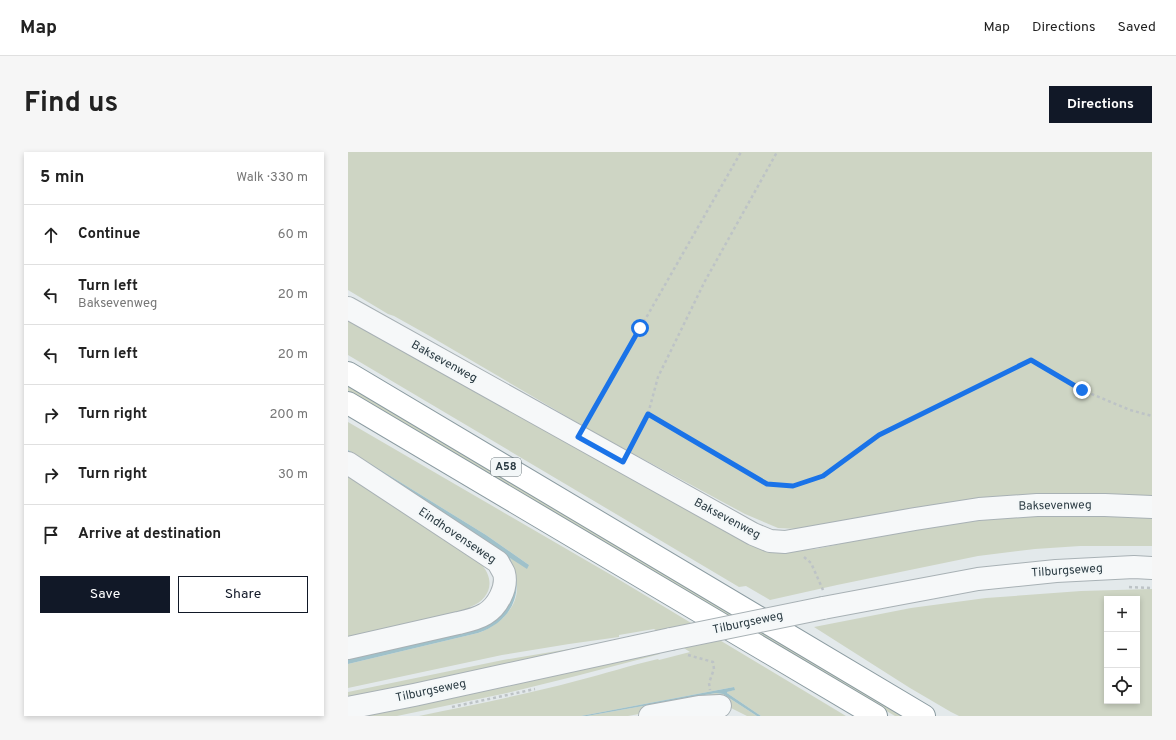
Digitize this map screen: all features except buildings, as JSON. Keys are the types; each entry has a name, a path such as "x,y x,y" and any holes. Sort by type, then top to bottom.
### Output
{"highway":[{"name":"A58","path":"348,373 924,716"},
{"name":"A58","path":"348,403 876,716"},
{"name":"A58","path":"900,702 938,716"}],"street":[{"name":"Baksevenweg","path":"348,308 753,534 770,541 785,542 915,518 979,509 1044,505 1105,504 1152,507"},
{"name":"Eindhovenseweg","path":"348,463 498,562 504,574 504,586 499,599 494,608 485,615 458,623 348,648"},
{"name":"Tilburgseweg","path":"348,708 823,608 978,579 1056,571 1134,567 1152,568"},
{"path":"650,716 704,706 715,699"}],"path":[{"path":"578,437 741,152"},
{"path":"623,462 648,414 658,377 704,281 777,152"},
{"path":"648,414 767,484 793,486 823,476 879,435 1031,360 1082,390 1130,410 1152,416"},
{"path":"811,563 820,585"},
{"path":"687,654 713,662 714,669 709,683 715,699"}],"green space":[{"path":"348,152 1152,152 1152,498 797,529 778,528 745,514 595,433 348,290"},
{"path":"348,315 788,551 816,549 936,526 985,520 1033,516 1092,515 1152,516 1152,546 1080,546 1035,549 978,556 770,600 746,586 739,587 348,355"},
{"path":"348,384 907,716 895,716 348,391"},
{"path":"348,422 613,576 846,716 761,716 727,693 734,690 734,687 581,716 419,716 537,691 648,661 659,660 690,652 654,629 619,635 619,637 502,655 348,688 348,664 478,633 492,627 509,610 516,596 517,585 510,558 529,565 486,535 348,450"},
{"path":"348,471 487,559 493,567 498,583 494,598 483,610 474,614 348,644","holes":["482,560 489,567 495,582 494,589 487,603 480,608 471,611 470,607 483,599 489,588 488,575 479,562"]},
{"path":"1152,589 1152,716 959,716 910,688 814,627 911,608 986,598 1081,591"},
{"path":"610,643 348,701 348,692 503,660"},
{"path":"659,651 660,654 507,693 397,716 355,716"},
{"path":"716,693 723,694 757,716 747,716 723,704 687,705 628,716 587,716"}],"water":[{"path":"348,450 486,535 529,565 527,569 510,558 515,570 517,582 516,593 513,604 500,621 490,628 478,633 348,664 348,657 457,630 511,581 348,457"},
{"path":"734,687 735,690 727,693 761,716 757,716 723,694 716,693 581,716"}],"route":[{"path":"640,328 578,437 623,462 648,414 767,484 793,486 823,476 879,435 1031,360 1082,390"}]}
